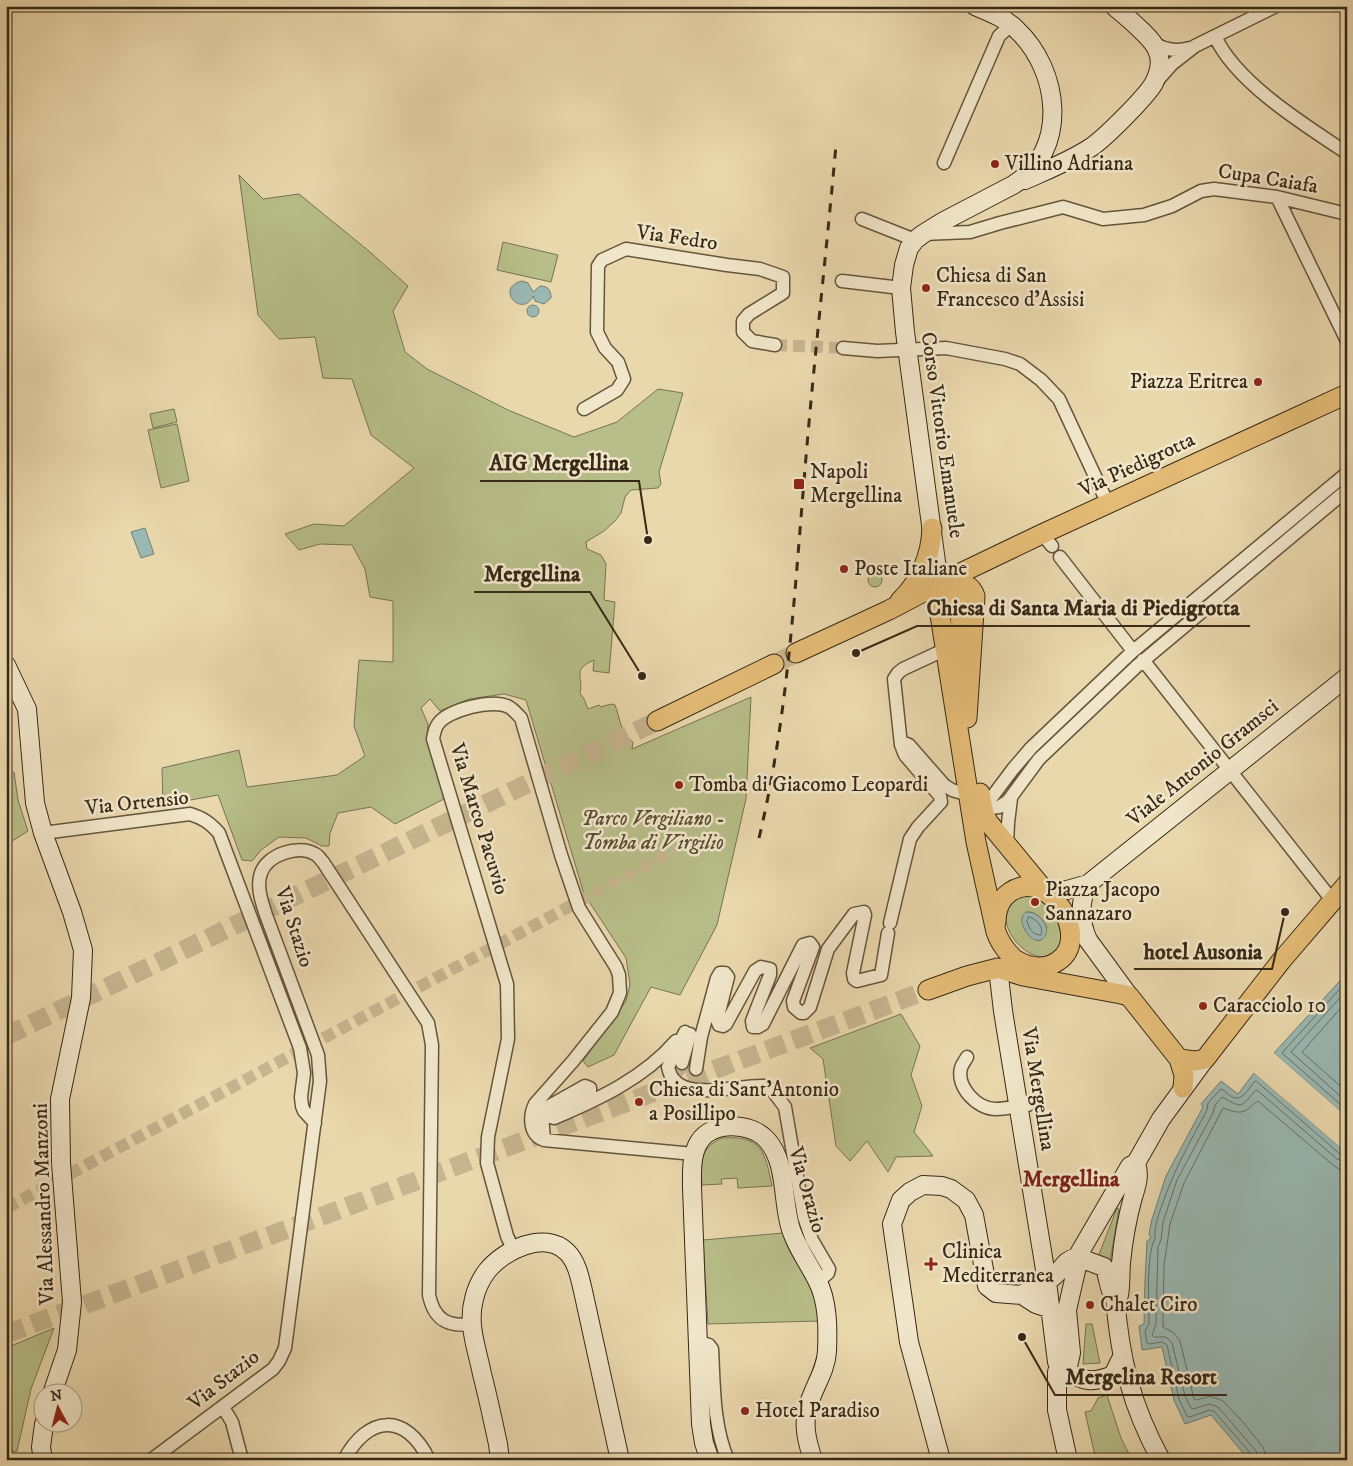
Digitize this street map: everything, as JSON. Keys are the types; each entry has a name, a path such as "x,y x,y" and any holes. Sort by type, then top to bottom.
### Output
{"main road":[{"name":"Via Piedigrotta","path":"796,653 891,609 943,581 1047,540 1108,504 1347,394"},
{"path":"891,609 911,589 923,569 930,548 932,528"},
{"path":"943,581 938,602 976,803 1045,891 1059,905 1070,928 1070,939 1064,956 1037,979"},
{"path":"943,581 957,596 961,628 961,678 976,803 977,848 996,932 1003,948 1037,979"},
{"path":"943,581 968,585 973,590 975,596 967,718"},
{"path":"942,625 946,632 952,634 957,634 961,628"},
{"path":"657,721 774,664"},
{"path":"1183,1088 1184,1075 1193,1060 1347,884"},
{"path":"996,932 998,906 1009,893 1027,886 1045,891"},
{"name":"Via Mergellina","path":"996,932 998,968"},
{"path":"1017,961 1028,966 1037,967 1056,963"},
{"path":"928,990 967,976 998,968 1037,979 1129,996 1193,1060"}],"street":[{"path":"975,6 1011,25 1036,54 1049,82 1052,104 1051,148 1058,156 1067,158 1076,156"},
{"path":"1114,6 1158,50 1157,75 1150,89"},
{"path":"1152,42 1172,50 1182,50 1195,46 1276,6"},
{"path":"944,163 999,36 1011,25"},
{"path":"1215,36 1226,53 1257,87 1288,113 1347,153"},
{"path":"862,218 919,237 944,221 1013,185 1076,156 1090,148 1103,137 1172,64 1195,46"},
{"path":"1013,185 1024,177 1038,160 1050,138"},
{"name":"Cupa Caiafa","path":"919,237 970,232 1063,207 1103,219 1144,215 1172,206 1197,192 1207,189 1277,197 1347,214"},
{"path":"1277,197 1347,341"},
{"name":"Corso Vittorio Emanuele","path":"919,237 905,256 901,288 907,350 936,559 943,581"},
{"name":"Via Fedro","path":"584,409 617,390 624,379 618,362 606,348 598,332 597,291 598,266 602,260 626,249 760,269 783,277 783,293 748,314 743,321 743,332 752,341 775,345"},
{"path":"842,281 901,288"},
{"path":"843,348 877,351 953,349 1005,359 1027,369 1053,390 1059,399 1108,504"},
{"path":"976,803 1133,651 1347,473"},
{"path":"901,745 909,745 947,788 976,803 999,808 1011,798 1040,759 1143,660 1347,490"},
{"path":"1060,557 1133,651"},
{"path":"696,1069 701,1038 717,978 720,974 725,973 728,977 717,1020 719,1025 723,1026 726,1024 755,971 761,967 770,970 770,975 752,1021 753,1027 758,1027 763,1024 803,945 810,943 814,946 793,1001 796,1011 804,1012 810,1007 828,949 854,914 864,912 865,916 853,973 854,979 856,981 880,974 910,839 918,827 940,806 941,799 905,755 901,745 894,679 903,669 946,650"},
{"path":"1143,660 1332,900"},
{"name":"Via Alessandro Manzoni","path":"6,665 27,709 35,803 83,950 81,998 60,1100 61,1163 72,1302 66,1350 55,1384"},
{"name":"Viale Antonio Gramsci","path":"1088,884 1347,677"},
{"name":"Via Marco Pacuvio","path":"513,1249 507,1236 487,1163 488,1137 508,1039 507,984 433,739 438,722 451,713 469,707 492,704 508,706 521,718 561,855 579,908 616,967 619,975 620,993 612,1012 532,1110 531,1118 534,1133 544,1140"},
{"path":"1007,844 1011,798"},
{"name":"Via Ortensio","path":"43,832 190,814 208,821 219,833 300,1048 304,1073 301,1096 302,1106 314,1123"},
{"name":"Via Stazio","path":"151,1460 273,1369 280,1361 285,1348 320,1081 318,1055 266,915 259,886 260,873 271,860 282,853 306,850 315,854 323,862 428,1023 432,1044 429,1295 434,1311 440,1318 456,1325 471,1324"},
{"path":"1045,891 1067,890 1088,884"},
{"path":"1088,884 1083,896 1081,910 1088,940 1129,996"},
{"name":"Via Mergellina","path":"998,968 1002,1011 1023,1106 1057,1362 1064,1369"},
{"path":"682,1063 690,1036 688,1032 685,1032"},
{"path":"685,1032 668,1069 676,1083 695,1090 764,1086 772,1090 787,1110 794,1165 808,1230 829,1269 828,1273 818,1282"},
{"path":"685,1032 646,1070 597,1100 550,1118 550,1113 554,1110 590,1093 590,1088 585,1086 546,1108 542,1115 544,1140 694,1154"},
{"path":"967,1057 961,1068 961,1078 964,1089 971,1098 982,1106 995,1109 1023,1106"},
{"path":"1068,1460 1056,1401 1057,1372 1068,1366 1071,1353 1067,1310 1078,1262 1076,1257 1130,1166 1136,1163 1161,1119 1183,1088"},
{"name":"Via Orazio","path":"710,1460 704,1443 701,1424 692,1187 694,1154 700,1141 704,1135 724,1127 746,1128 760,1133 766,1138 778,1158 790,1226 818,1282 825,1308 827,1351 823,1373 809,1403 806,1419 806,1435 813,1460"},
{"path":"1115,1298 1119,1295 1126,1228 1138,1182 1139,1172 1136,1163"},
{"path":"941,1460 909,1342 892,1224 901,1200 910,1192 923,1185 942,1186 956,1192 966,1200 974,1215 987,1286 996,1293 1022,1295 1036,1304 1051,1309"},
{"path":"500,1460 471,1324 474,1298 481,1282 491,1268 513,1249 537,1243 548,1243 559,1247 567,1252 576,1267 620,1460"},
{"path":"1022,1295 1054,1277 1067,1260 1076,1257 1104,1267 1110,1278 1111,1291 1115,1298 1122,1357 1132,1394 1144,1426 1161,1460"},
{"path":"697,1341 709,1345 712,1349 717,1421 720,1439 728,1460"},
{"path":"1064,1369 1080,1379 1103,1379 1113,1375 1122,1357"},
{"path":"223,1407 232,1422 242,1460"},
{"path":"344,1460 350,1447 361,1435 373,1427 383,1424 395,1425 412,1435 422,1446 429,1460"},
{"path":"42,1434 40,1447 43,1460"}],"green space":[{"name":"Parco Vergiliano - Tomba di Virgilio","path":"239,175 263,199 299,194 370,252 408,286 393,311 405,352 427,369 508,410 574,437 617,422 658,389 683,393 659,472 661,484 658,488 631,490 625,497 621,513 615,521 604,531 586,542 587,549 601,555 606,564 604,600 615,602 609,673 593,671 594,660 587,664 583,667 580,674 580,693 588,709 599,705 601,707 611,704 615,705 625,735 633,742 632,749 751,697 746,799 717,925 680,995 651,987 614,1055 588,1067 583,1061 626,1001 630,984 626,958 584,894 526,700 504,694 469,699 440,711 430,699 421,708 428,724 427,741 444,799 395,824 371,807 338,813 330,833 329,846 322,846 306,838 279,837 261,850 252,861 242,860 218,795 163,805 162,768 239,750 247,787 337,775 365,756 354,726 359,660 393,662 393,601 370,597 365,569 352,545 320,544 299,550 285,534 314,524 344,526 414,468 371,435 352,379 323,378 315,337 279,339 258,315"},
{"path":"503,242 558,255 551,282 497,270"},
{"path":"174,409 177,422 153,428 150,414"},
{"path":"177,424 189,481 161,488 148,430"},
{"path":"872,573 878,573 882,580 878,587 872,587 868,583 868,577"},
{"path":"14,772 18,800 28,831 6,845 6,774"},
{"path":"1032,895 1047,903 1061,924 1062,939 1057,951 1043,957 1036,956 1015,941 1007,925 1006,917 1008,906 1016,897","holes":["1026,912 1039,916 1047,927 1040,941 1029,935 1023,926 1022,918"]},
{"path":"901,1014 920,1046 911,1075 922,1106 914,1132 933,1156 896,1157 888,1172 867,1141 850,1161 836,1146 823,1059 810,1048"},
{"path":"722,1138 746,1139 754,1143 764,1155 772,1186 738,1188 737,1178 721,1179 722,1184 702,1185 701,1164 705,1152 714,1142"},
{"path":"1117,1208 1119,1209 1110,1262 1098,1257"},
{"path":"783,1233 789,1251 814,1292 818,1303 819,1321 708,1324 703,1240"},
{"path":"1028,1278 1029,1283 1005,1285 1004,1280"},
{"path":"1086,1324 1092,1324 1100,1363 1083,1364"},
{"path":"54,1328 32,1384 17,1451 6,1452 6,1348"},
{"path":"1107,1395 1121,1438 1132,1460 1096,1460 1085,1412 1091,1411 1098,1398"}],"water":[{"path":"522,281 528,283 533,292 540,286 547,288 550,291 551,298 544,304 535,301 533,296 528,302 523,304 517,303 510,295 510,290 514,285"},
{"path":"531,305 535,305 539,311 535,317 531,317 527,313 527,309"},
{"path":"145,528 154,554 141,558 131,532"},
{"path":"1026,912 1034,913 1042,919 1046,926 1046,932 1041,940 1030,937 1024,928 1022,919"},
{"path":"1347,973 1347,1117 1274,1053"},
{"path":"1254,1073 1347,1153 1347,1460 1249,1460 1211,1415 1185,1424 1174,1400 1162,1347 1142,1350 1139,1326 1144,1324 1147,1241 1151,1238 1149,1234 1152,1219 1166,1176 1203,1107 1201,1104 1221,1081 1238,1094"}],"pier":[{"path":"1274,1053 1347,1117 1347,1120 1272,1055"},
{"path":"1256,1071 1347,1149 1347,1153 1254,1073"}],"tunnel":[{"path":"775,345 843,348"},
{"path":"774,664 796,653"},
{"path":"6,1036 657,721"},
{"path":"6,1208 677,849"},
{"path":"6,1334 928,990"},
{"path":"682,1063 681,1070 685,1074 691,1074 696,1069"}],"railway":[{"path":"759,838 769,794 788,661 811,397 836,145"}],"place":[{"name":"Villino Adriana","path":"995,164"},
{"name":"Chiesa di San Francesco d'Assisi","path":"926,288"},
{"name":"Piazza Eritrea","path":"1258,382"},
{"name":"Napoli Mergellina","path":"799,484"},
{"name":"AIG Mergellina","path":"648,540"},
{"name":"Poste Italiane","path":"844,569"},
{"name":"Chiesa di Santa Maria di Piedigrotta","path":"856,653"},
{"name":"Mergellina","path":"642,676"},
{"name":"Tomba di Giacomo Leopardi","path":"679,785"},
{"name":"Piazza Jacopo Sannazaro","path":"1035,902"},
{"name":"hotel Ausonia","path":"1285,912"},
{"name":"Caracciolo 10","path":"1203,1006"},
{"name":"Chiesa di Sant'Antonio a Posillipo","path":"639,1102"},
{"name":"Clinica Mediterranea","path":"931,1264"},
{"name":"Chalet Ciro","path":"1090,1305"},
{"name":"Mergelina Resort","path":"1022,1337"},
{"name":"Hotel Paradiso","path":"745,1411"}],"district":[{"name":"Mergellina","path":"1071,1179"}]}
